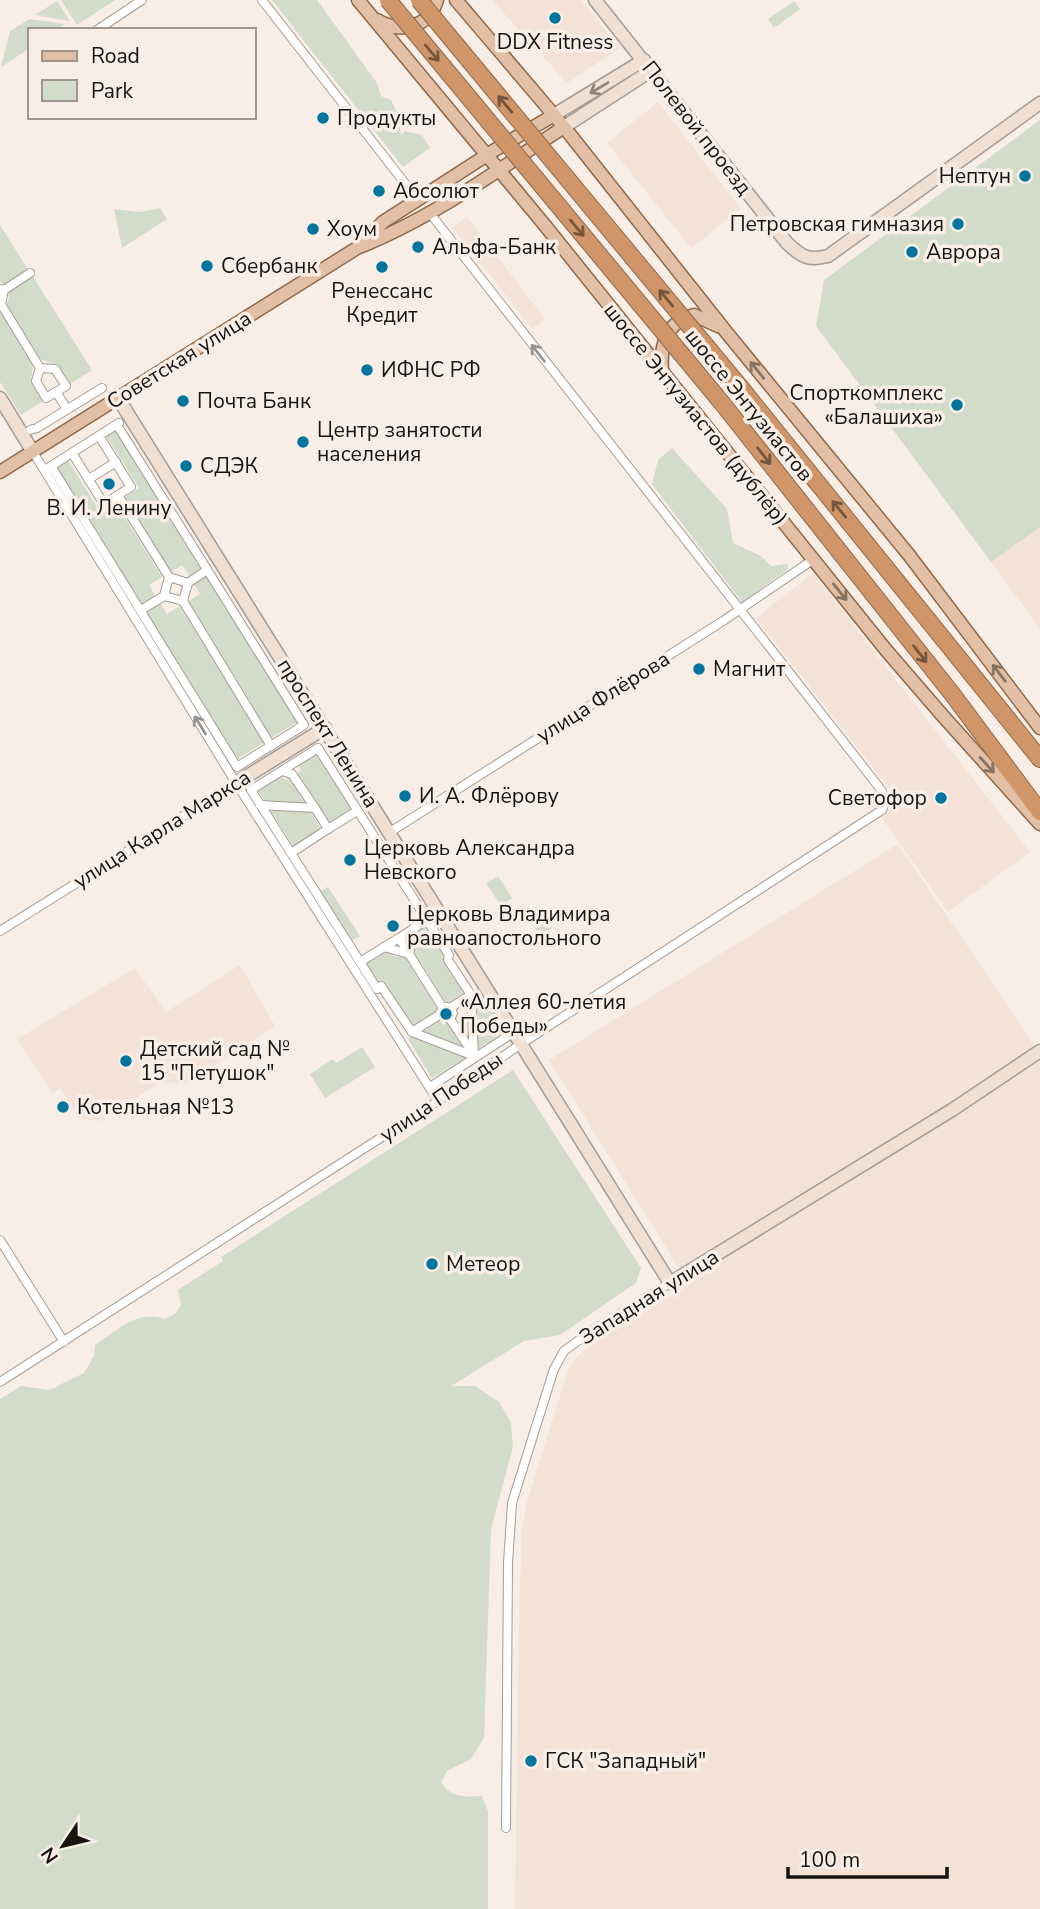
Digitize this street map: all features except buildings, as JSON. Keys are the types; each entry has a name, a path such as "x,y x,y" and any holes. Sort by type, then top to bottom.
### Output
{"highway":[{"name":"шоссе Энтузиастов","path":"388,0 722,403 953,695 1040,812"},
{"name":"шоссе Энтузиастов","path":"419,0 741,388 1040,759"}],"main road":[{"name":"шоссе Энтузиастов (дублёр)","path":"358,0 942,715 1040,824"},
{"path":"369,13 384,24 407,28 426,19 438,0"},
{"path":"456,0 564,127 947,604 1040,728"},
{"name":"Советская улица","path":"357,248 383,222 554,115"},
{"name":"Советская улица","path":"0,472 357,248 391,235 499,171 564,127"},
{"path":"662,372 664,341 670,329 681,320 694,315 703,317 727,333"}],"street":[{"path":"100,28 142,0"},
{"path":"262,0 418,200"},
{"name":"Полевой проезд","path":"597,1 787,243 801,255 815,260 828,257 1040,103"},
{"name":"Советская улица","path":"554,115 648,65"},
{"name":"Советская улица","path":"564,127 648,65"},
{"path":"429,212 740,610"},
{"path":"30,273 2,289 1,304 40,368 36,381 46,398 66,386 55,369 40,368"},
{"path":"30,430 102,388"},
{"path":"56,392 67,409"},
{"path":"0,398 236,783 438,1101"},
{"name":"проспект Ленина","path":"118,398 670,1283"},
{"path":"116,423 304,725 237,767 52,464 99,436 116,423"},
{"path":"72,453 104,504 131,487 99,436"},
{"path":"89,479 116,462"},
{"path":"118,495 169,577 188,583"},
{"name":"улица Флёрова","path":"390,832 740,610 814,559"},
{"path":"183,601 188,583 207,570"},
{"path":"141,610 164,596 169,577"},
{"path":"164,596 183,601 271,746"},
{"name":"улица Победы","path":"0,1382 438,1101 881,810 885,802 882,791 740,610"},
{"name":"улица Карла Маркса","path":"0,931 325,728"},
{"path":"318,748 449,955 448,960 471,996 475,1057 412,1032 381,986 376,989 251,790 318,748"},
{"path":"292,774 294,764"},
{"path":"282,771 292,774 328,830"},
{"path":"260,805 315,808"},
{"path":"291,853 358,811"},
{"path":"360,962 427,920"},
{"path":"409,954 414,928"},
{"path":"399,938 444,1011 453,1013 450,1018 475,1057"},
{"path":"384,947 409,954"},
{"path":"412,1032 471,996"},
{"path":"433,1086 508,1036"},
{"name":"Западная улица","path":"506,1828 508,1563 512,1503 554,1369 564,1351 590,1332 952,1110 1040,1051"},
{"path":"0,1240 64,1342"}],"shaded area":[{"path":"492,0 581,0 620,48 567,83"},
{"path":"658,102 741,209 691,248 607,143"},
{"path":"467,216 545,319 532,329 453,228"},
{"path":"1040,527 1040,629 991,562"},
{"path":"813,573 1030,852 948,912 881,817 900,802 756,618"},
{"path":"898,844 1040,1053 1040,1909 515,1909 519,1619 522,1531 527,1502 568,1370 579,1355 595,1342 689,1284 549,1060"},
{"name":"Детский сад № 15 \"Петушок\"","path":"240,965 275,1026 185,1084 161,1082 100,1121 79,1118 60,1088 52,1093 17,1039 135,968 166,1012"}],"green space":[{"path":"61,0 115,0 77,25"},
{"path":"272,0 317,0 377,83 381,96 391,100 398,115 401,135 405,131 422,135 430,148 403,167"},
{"path":"57,1 70,21 35,15"},
{"path":"794,1 800,9 774,28 768,19"},
{"path":"30,19 65,24 60,28 28,28 28,49 1,67 10,31"},
{"name":"Спорткомплекс «Балашиха»","path":"1040,120 1040,527 991,562 816,326 824,280"},
{"path":"160,208 167,219 122,248 114,209 140,212"},
{"path":"0,225 29,271 6,286 0,282"},
{"path":"32,275 92,370 70,384 57,365 40,359 6,304 9,299 8,290"},
{"path":"0,311 33,364 31,381 43,401 21,415 0,382"},
{"path":"118,429 204,568 190,577 182,565 169,573 123,499 139,488 106,436"},
{"path":"672,448 727,509 733,543 761,556 771,566 788,564 787,570 742,602 652,484 658,460"},
{"path":"68,460 100,512 116,503 162,577 149,585 156,597 142,606 56,467"},
{"path":"207,573 299,721 271,738 187,602 200,594 193,582"},
{"path":"160,603 167,614 180,606 265,742 237,759 145,611"},
{"path":"318,753 354,811 330,826 297,773 301,770 298,765"},
{"path":"282,775 285,780 289,777 306,804 265,801 258,790"},
{"path":"269,808 310,811 322,831 295,849"},
{"path":"498,876 512,898 501,906 486,883"},
{"path":"328,887 360,936 352,941 320,891"},
{"path":"537,906 552,928 540,936 525,913"},
{"path":"429,925 447,953 442,957 466,995 450,1005 413,950 417,942 415,933"},
{"path":"387,951 395,957 404,956 438,1010 412,1029 364,965"},
{"path":"480,994 504,1032 477,1049 475,998"},
{"path":"439,1019 443,1025 447,1022 464,1048 419,1032"},
{"path":"414,1035 468,1056 432,1078 408,1039"},
{"path":"362,1047 375,1067 325,1098 310,1074 333,1059 336,1063"},
{"path":"513,1070 641,1268 636,1283 560,1335 524,1341 451,1386 475,1386 499,1402 511,1422 513,1447 491,1529 484,1738 471,1759 447,1771 441,1782 454,1794 482,1796 488,1811 488,1909 0,1909 0,1399 21,1386 49,1390 84,1373 94,1356 95,1345 111,1333 137,1319 165,1319 175,1314 181,1305 178,1290 223,1261 221,1257"}],"place":[{"name":"DDX Fitness","path":"555,18"},
{"name":"Продукты","path":"323,118"},
{"name":"Нептун","path":"1025,176"},
{"name":"Абсолют","path":"379,191"},
{"name":"Петровская гимназия","path":"958,224"},
{"name":"Хоум","path":"313,229"},
{"name":"Альфа-Банк","path":"418,247"},
{"name":"Аврора","path":"912,252"},
{"name":"Сбербанк","path":"207,266"},
{"name":"Ренессанс Кредит","path":"382,267"},
{"name":"ИФНС РФ","path":"367,370"},
{"name":"Почта Банк","path":"183,401"},
{"name":"Спорткомплекс «Балашиха»","path":"957,405"},
{"name":"Центр занятости населения","path":"303,442"},
{"name":"СДЭК","path":"186,466"},
{"name":"В. И. Ленину","path":"109,484"},
{"name":"Магнит","path":"699,669"},
{"name":"И. А. Флёрову","path":"405,796"},
{"name":"Светофор","path":"941,798"},
{"name":"Церковь Александра Невского","path":"350,860"},
{"name":"Церковь Владимира равноапостольного","path":"393,926"},
{"name":"«Аллея 60-летия Победы»","path":"446,1014"},
{"name":"Детский сад № 15 \"Петушок\"","path":"126,1061"},
{"name":"Котельная №13","path":"63,1107"},
{"name":"Метеор","path":"432,1264"},
{"name":"ГСК \"Западный\"","path":"531,1761"}]}
